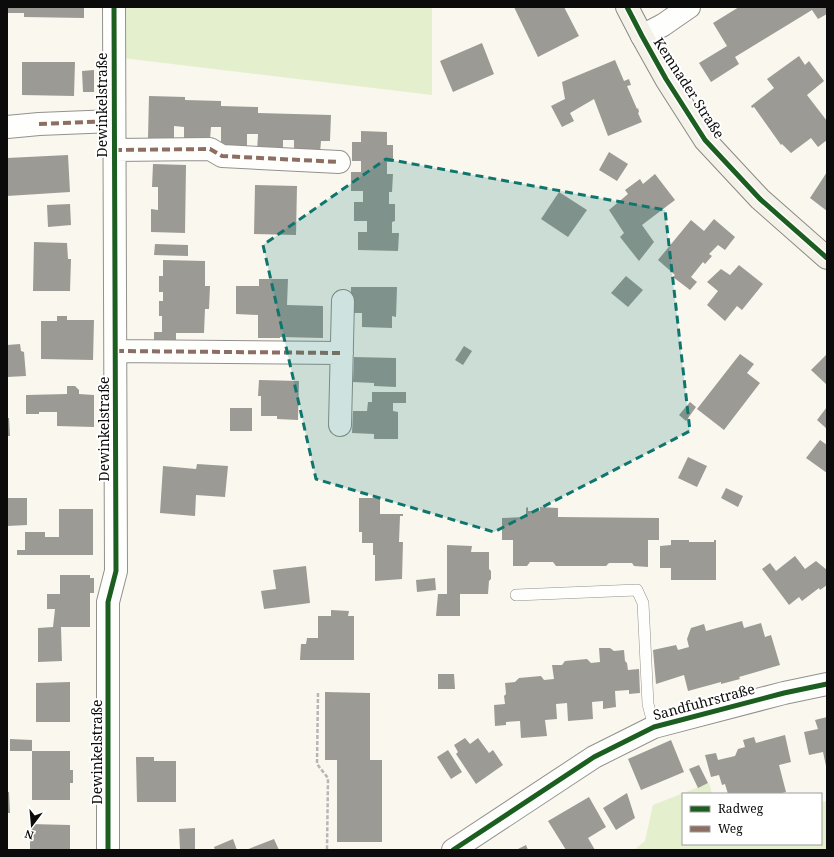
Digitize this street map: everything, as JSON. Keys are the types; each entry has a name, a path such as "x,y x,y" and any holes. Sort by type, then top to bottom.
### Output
{"street":[{"name":"Dewinkelstraße","path":"108,850 108,602 116,571 116,351 113,121 114,7"},
{"name":"Kemnader Straße","path":"627,7 666,79 705,140 760,199 827,258"},
{"path":"642,36 663,25 689,7"},
{"name":"Dewinkelstraße","path":"7,127 113,121"},
{"name":"Dewinkelstraße","path":"114,150 210,149 222,156 339,162"},
{"path":"340,425 343,301"},
{"path":"116,351 342,353"},
{"name":"Sandfuhrstraße","path":"453,850 594,757 654,727 784,693 827,684"}],"lane":[{"name":"Sandfuhrstraße","path":"516,595 637,590 643,603 648,704 654,727"}],"path":[{"path":"318,693 317,764 328,778 327,850"}],"highlighted area":[{"path":"386,159 665,210 690,431 494,532 316,479 263,245"}],"green space":[{"path":"122,7 432,7 432,95 122,58"},
{"path":"709,783 712,793 684,793"},
{"path":"682,794 682,845 822,845 822,802 827,801 827,850 634,850 645,841 653,805"}],"building":[{"path":"7,7 84,7 84,18 24,17 24,13 7,13"},
{"path":"514,7 564,7 579,36 538,57"},
{"path":"739,7 827,7 827,14 818,19 812,10 735,57 739,64 711,82 699,63 727,46 713,23"},
{"path":"482,43 494,74 453,92 440,61"},
{"path":"799,56 805,65 809,61 824,81 807,95 827,121 827,140 818,147 811,138 791,153 782,144 781,145 754,107 752,108 751,106 774,88 767,79"},
{"path":"615,60 624,81 629,79 631,85 627,86 637,109 638,108 638,113 642,122 608,136 594,99 570,113 574,121 562,127 551,106 565,99 562,82"},
{"path":"22,62 75,62 74,96 22,95"},
{"path":"94,70 94,92 83,92 82,71"},
{"path":"149,96 185,97 185,100 221,101 221,106 258,107 258,113 331,115 330,141 321,141 320,153 294,153 294,140 283,140 283,152 257,152 258,134 247,134 247,146 221,145 221,127 211,127 210,139 184,139 184,127 174,126 174,139 148,138"},
{"path":"361,131 387,132 387,145 393,145 393,162 387,162 387,174 393,174 392,192 389,192 389,204 395,204 395,221 392,222 392,233 399,233 398,251 358,250 358,232 367,232 367,221 354,221 354,202 363,202 363,191 351,191 351,172 361,172 361,161 352,161 352,142 361,142"},
{"path":"609,152 628,164 617,181 599,170"},
{"path":"68,155 70,192 7,196 7,158"},
{"path":"153,164 186,165 185,233 151,232 151,209 158,210 158,187 152,187"},
{"path":"827,172 827,211 810,198"},
{"path":"655,174 675,200 642,225 654,242 639,261 620,237 624,233 609,210 628,194 625,190 640,179 643,184"},
{"path":"255,185 297,186 296,235 254,234"},
{"path":"559,192 587,210 568,237 541,219"},
{"path":"70,204 71,225 48,227 47,205"},
{"path":"714,219 735,237 725,250 718,245 709,254 712,256 705,264 703,262 691,277 697,282 690,290 673,277 675,275 658,260 691,220 704,231"},
{"path":"34,242 67,243 68,259 71,259 70,291 33,291"},
{"path":"155,244 188,245 188,256 154,255"},
{"path":"163,260 205,261 205,286 210,286 209,309 205,309 204,333 176,333 176,344 154,344 154,332 162,332 162,316 159,316 159,301 163,301 163,292 159,292 159,276 163,276"},
{"path":"739,265 763,284 742,310 737,306 725,321 707,305 718,291 707,282 721,269 730,275"},
{"path":"626,276 643,290 628,307 611,293"},
{"path":"259,279 288,279 287,305 323,306 323,338 258,338 258,315 236,314 236,286 259,286"},
{"path":"351,287 397,287 396,317 392,316 392,328 362,327 362,313 350,313"},
{"path":"57,316 67,316 67,320 94,320 93,360 41,359 41,321 57,321"},
{"path":"20,344 21,351 24,352 26,376 7,377 7,345"},
{"path":"464,346 472,351 463,365 455,360"},
{"path":"740,354 754,364 747,373 760,383 724,430 697,409"},
{"path":"827,354 827,385 811,370"},
{"path":"354,357 396,358 396,387 374,386 374,383 353,382"},
{"path":"259,380 299,381 298,420 277,419 277,416 261,416 261,396 258,396"},
{"path":"67,386 75,386 79,390 79,394 94,395 94,427 57,426 57,412 26,414 26,395 67,394"},
{"path":"372,392 406,392 406,403 393,403 393,411 398,412 398,439 374,439 374,434 352,433 353,411 367,411 368,402 372,402"},
{"path":"690,402 696,407 686,421 679,415"},
{"path":"827,407 827,429 817,420"},
{"path":"230,408 252,408 252,431 230,431"},
{"path":"7,418 9,418 10,436 7,436"},
{"path":"820,440 827,445 827,473 806,458"},
{"path":"688,457 707,466 697,487 678,478"},
{"path":"197,464 228,466 225,497 196,495 195,516 160,513 163,466 196,469"},
{"path":"726,488 743,496 738,507 721,498"},
{"path":"7,498 27,498 27,525 7,526"},
{"path":"359,498 380,498 380,514 403,514 403,516 400,516 399,542 403,542 402,579 375,581 375,555 373,555 373,543 362,543 362,532 359,532"},
{"path":"528,507 528,511 540,511 540,507 558,508 558,517 659,518 659,540 648,540 648,567 634,566 632,563 609,563 606,566 556,566 553,562 530,562 527,566 513,566 513,540 502,540 502,518 526,517 526,508"},
{"path":"59,509 93,509 93,555 17,555 17,550 25,550 25,532 45,532 45,537 59,537"},
{"path":"671,540 714,542 714,540 716,540 716,580 671,580 671,568 660,568 660,546 671,545"},
{"path":"447,545 472,546 471,552 489,552 489,569 491,571 491,579 489,581 488,594 460,594 460,616 436,616 438,594 447,594"},
{"path":"795,556 805,569 816,561 827,570 827,585 820,590 819,588 802,601 799,597 789,605 762,569 770,563 776,571"},
{"path":"306,566 310,603 264,609 261,591 276,589 273,570"},
{"path":"60,575 90,575 90,578 94,578 94,593 90,593 90,627 61,627 62,661 38,662 38,628 53,627 55,609 47,609 47,594 60,594"},
{"path":"435,578 436,590 417,592 416,580"},
{"path":"331,610 349,611 348,616 354,616 354,660 300,660 301,644 306,644 307,638 318,638 318,616 331,616"},
{"path":"742,621 744,628 761,623 765,637 771,635 780,665 739,677 740,679 721,684 721,682 688,691 684,675 656,684 653,650 676,645 678,650 689,647 687,639 691,628 704,624 706,631"},
{"path":"599,648 610,648 614,651 624,650 628,670 639,669 640,693 629,694 629,690 615,691 616,707 603,709 603,701 592,702 593,719 568,721 567,703 556,704 557,719 545,720 547,736 521,738 520,721 506,722 506,725 495,726 494,705 505,704 505,683 515,682 519,678 541,676 544,680 554,679 552,665 562,665 565,661 587,659 591,663 600,662"},
{"path":"438,674 454,674 455,689 438,689"},
{"path":"70,682 70,722 36,722 36,683"},
{"path":"325,692 370,693 370,760 382,760 382,842 337,842 337,760 325,760"},
{"path":"827,717 826,766 823,752 809,755 804,732 818,729 815,720"},
{"path":"785,735 791,762 779,765 786,792 728,793 725,784 722,785 719,775 711,777 705,755 716,753 718,760 735,756 738,749 745,747 743,740 754,737 756,743"},
{"path":"465,738 470,744 478,738 489,753 493,750 503,765 476,784 456,754 458,752 454,745"},
{"path":"10,739 32,740 32,751 10,751"},
{"path":"671,740 684,772 641,790 628,759"},
{"path":"448,750 462,772 451,779 437,757"},
{"path":"32,751 70,751 70,770 73,770 73,783 70,783 70,800 32,800"},
{"path":"136,757 154,757 154,761 176,761 176,802 137,802"},
{"path":"699,765 708,783 698,788 689,769"},
{"path":"7,792 9,792 10,813 7,813"},
{"path":"627,793 635,818 616,830 603,808"},
{"path":"589,797 606,827 588,838 595,850 566,850 548,821"},
{"path":"30,824 70,825 70,850 30,850"},
{"path":"195,828 195,850 180,850 179,829"},
{"path":"233,839 237,850 215,850 214,847"},
{"path":"274,839 279,850 246,850"},
{"path":"526,845 528,850 516,850"}],"marked path":[{"path":"39,124 113,121"},
{"path":"114,150 210,149 222,156 339,162"},
{"path":"116,351 342,353"}],"cycle path":[{"path":"108,850 108,602 116,571 114,7"},
{"path":"627,7 666,79 705,140 760,199 827,258"},
{"path":"453,850 594,757 654,727 784,693 827,684"}]}
